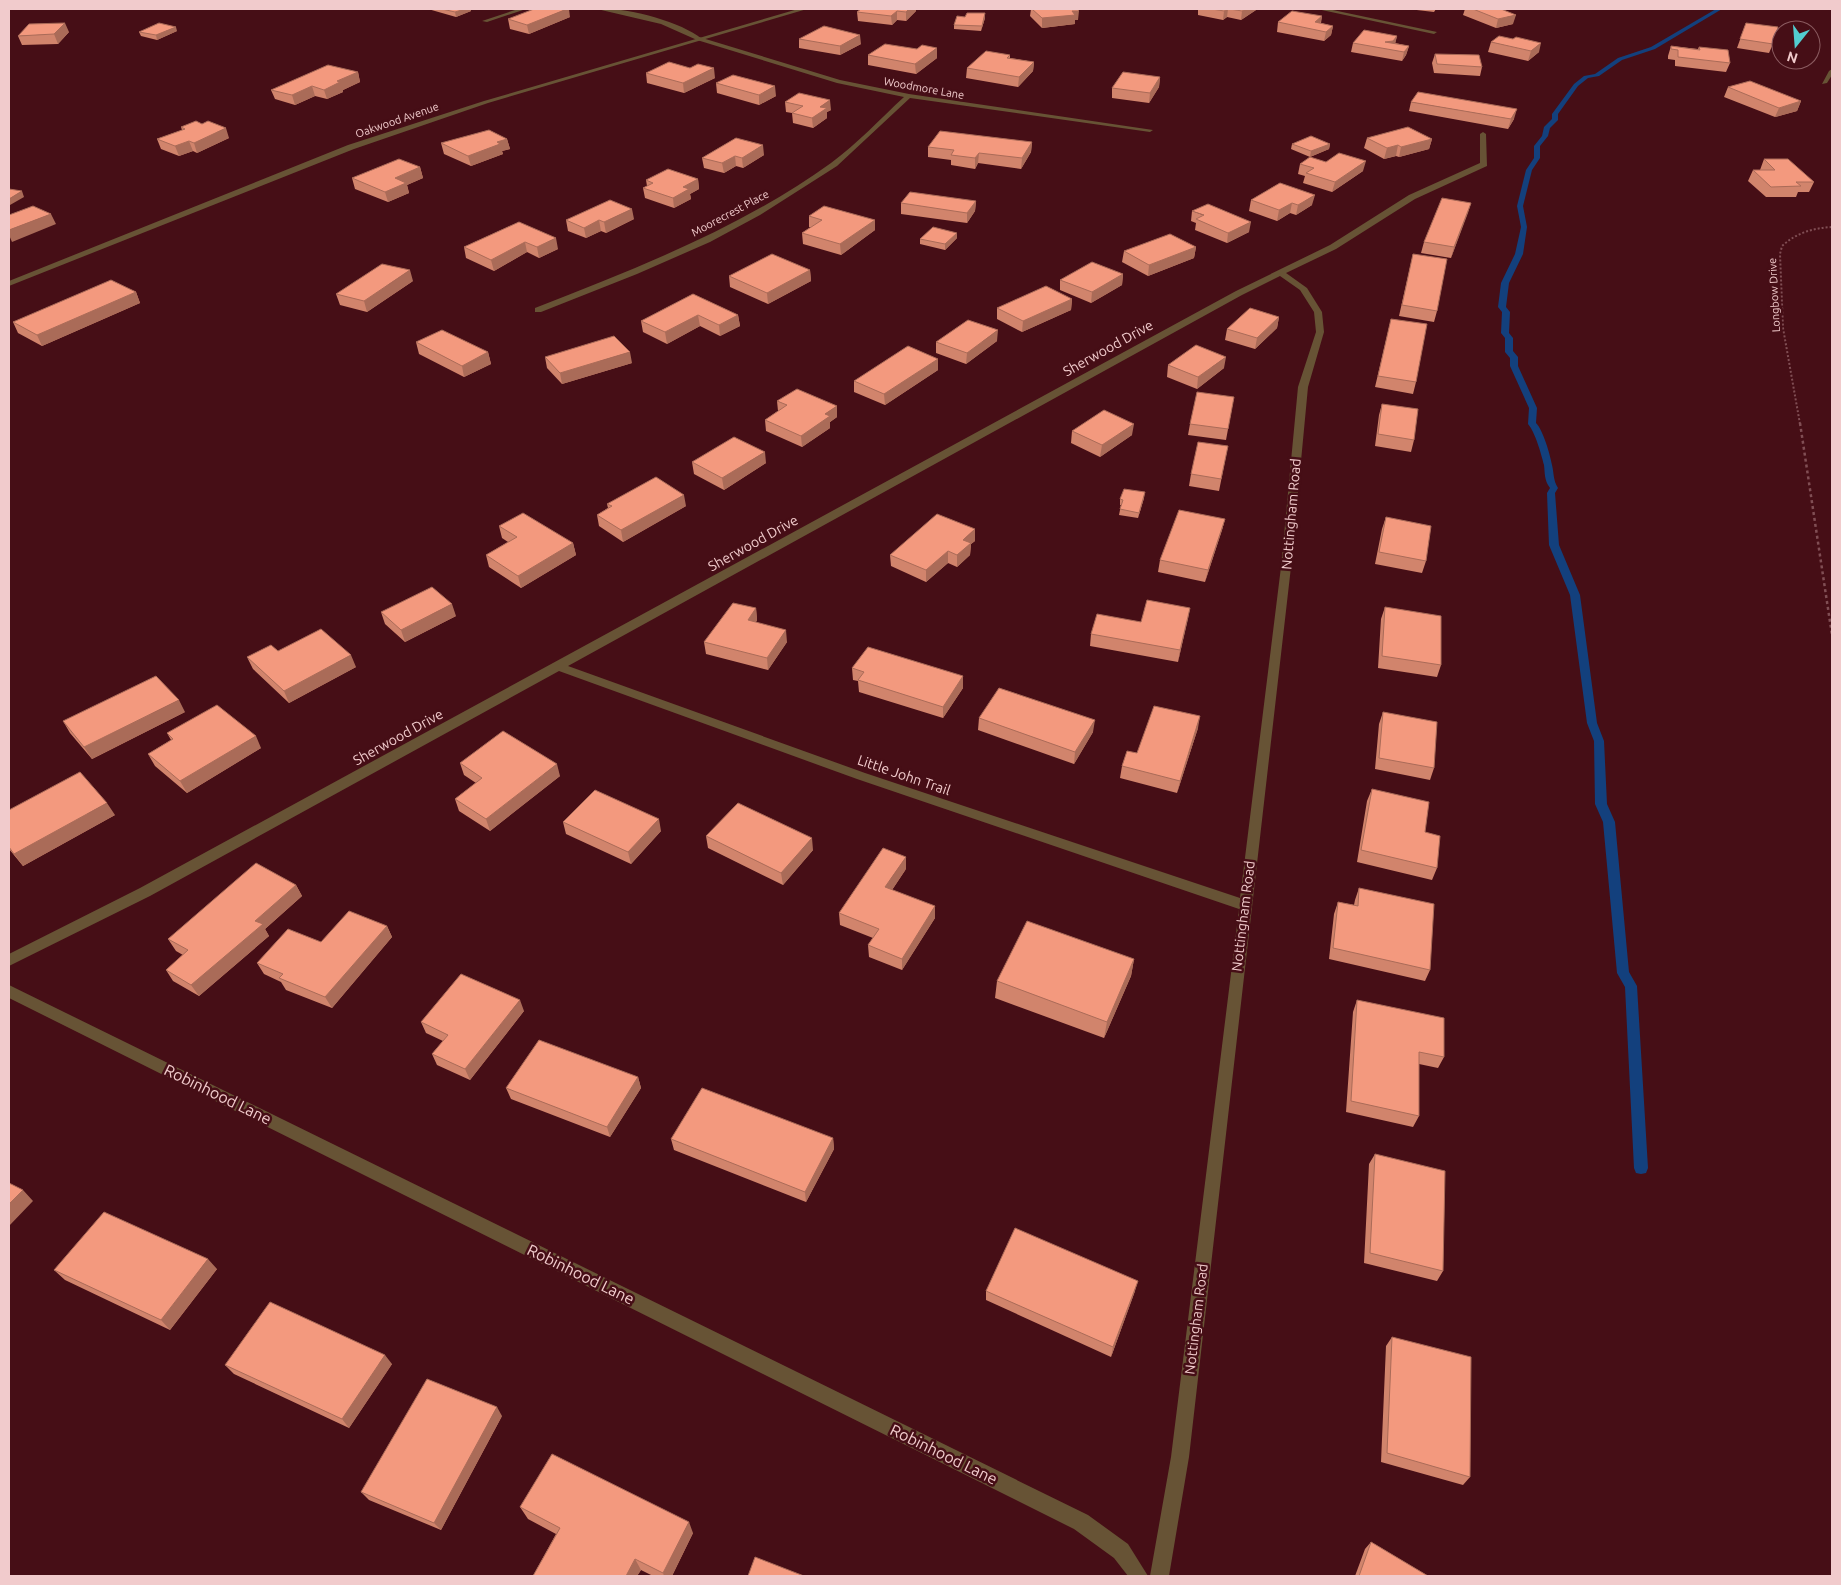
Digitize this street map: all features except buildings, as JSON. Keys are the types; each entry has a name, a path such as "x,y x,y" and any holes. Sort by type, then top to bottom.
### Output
{"street":[{"path":"485,22 523,9"},
{"name":"Woodmore Lane","path":"600,9 646,18 689,32 699,39 839,82 909,96 1150,130"},
{"name":"Oakwood Avenue","path":"9,284 351,147 486,102 804,9"},
{"path":"1320,9 1434,32"},
{"path":"1824,83 1832,71"},
{"name":"Moorecrest Place","path":"538,310 707,240 757,213 834,164 909,96"},
{"name":"Sherwood Drive","path":"9,960 145,892 1239,293 1333,247 1412,197 1436,185 1470,172 1484,164 1483,134"},
{"name":"Nottingham Road","path":"1160,1576 1180,1457 1244,905 1286,567 1303,387 1320,332 1318,312 1303,288 1282,273"},
{"name":"Little John Trail","path":"557,666 861,776 1244,905"},
{"name":"Robinhood Lane","path":"9,991 1081,1522 1121,1551 1139,1576"}],"path":[{"name":"Longbow Drive","path":"1832,227 1812,229 1798,234 1782,246 1780,254 1783,328 1792,369 1832,635"}],"waterway":[{"path":"1641,1168 1631,986 1623,973 1609,822 1601,804 1599,741 1592,723 1575,595 1554,545 1551,493 1554,488 1550,479 1547,460 1539,440 1538,430 1532,424 1533,408 1514,366 1514,357 1509,352 1509,338 1505,333 1506,312 1502,307 1505,283 1519,254 1524,227 1520,206 1529,170 1537,158 1537,146 1545,136 1547,127 1555,120 1555,114 1576,85 1586,77 1597,75 1620,59 1653,48 1719,9"}]}
